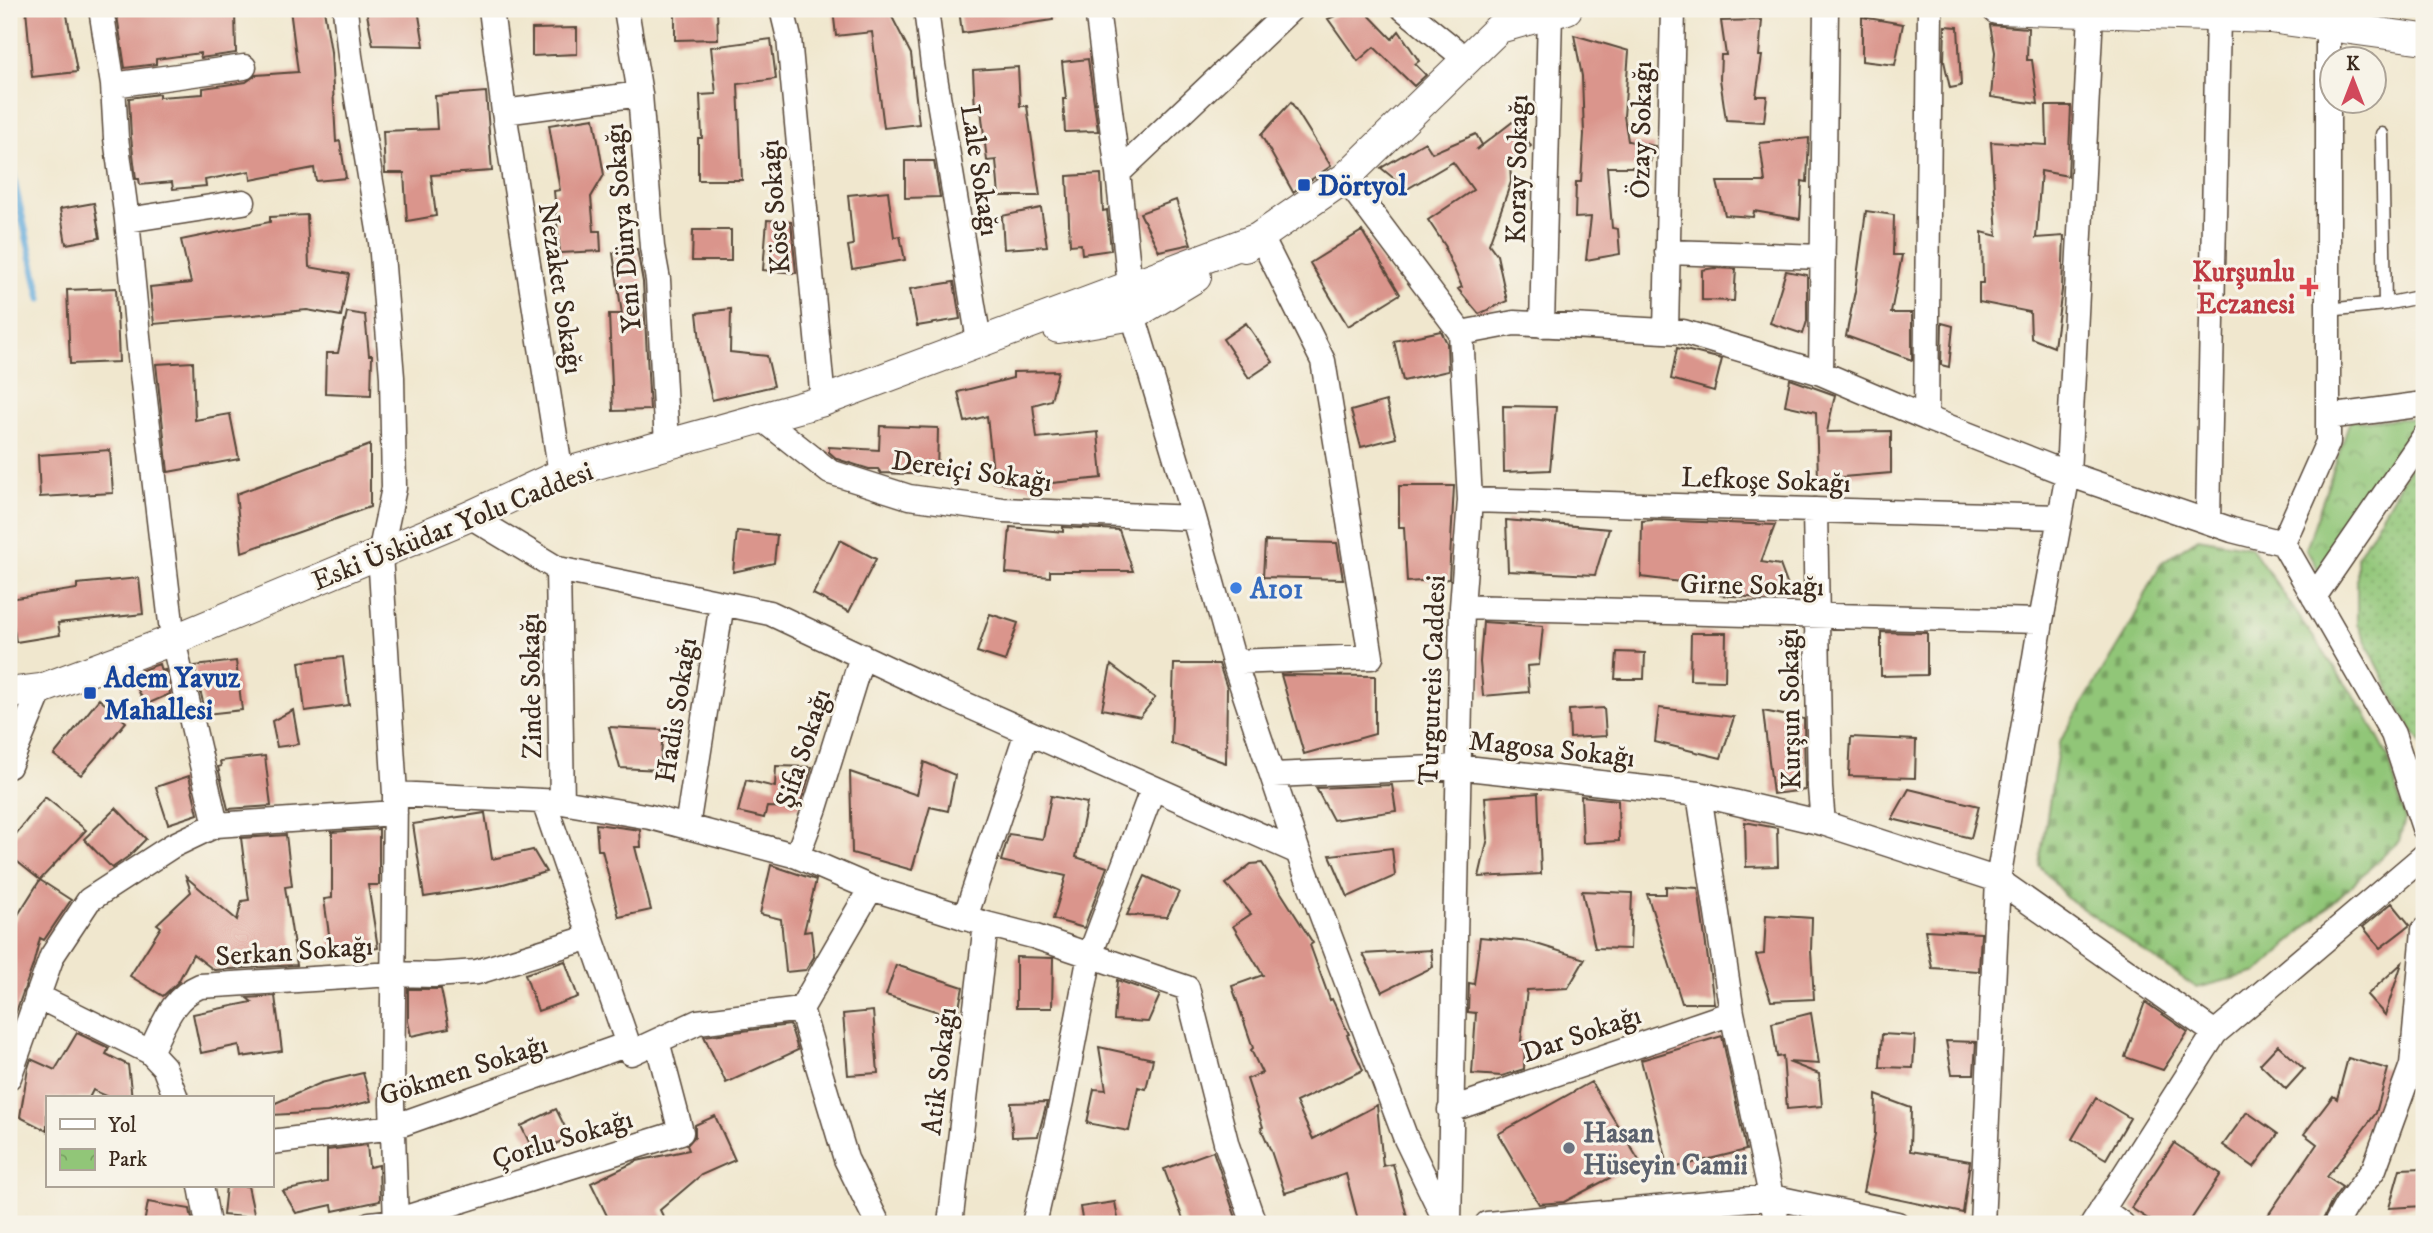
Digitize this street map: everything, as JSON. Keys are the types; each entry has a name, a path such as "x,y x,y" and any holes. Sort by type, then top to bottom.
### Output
{"street":[{"path":"101,9 113,85 116,138 173,640 216,825"},
{"path":"345,9 350,56 381,242 392,377 394,488 380,554 395,803 393,1127 396,1223"},
{"name":"Nezaket Sokağı","path":"491,9 504,112 561,474"},
{"name":"Yeni Dünya Sokağı","path":"626,9 640,94 657,280 667,444"},
{"name":"Köse Sokağı","path":"782,9 789,38 823,401"},
{"name":"Lale Sokağı","path":"926,9 979,341"},
{"path":"1097,9 1132,301 1234,662 1298,852 1406,1139 1448,1224"},
{"path":"1118,173 1291,9"},
{"path":"1404,9 1467,60"},
{"name":"Özay Sokağı","path":"1666,331 1673,9"},
{"path":"1821,373 1826,9"},
{"path":"1926,418 1930,9"},
{"path":"1997,9 2201,13 2342,22 2424,39"},
{"name":"Eski Üsküdar Yolu Caddesi","path":"9,693 41,689 173,640 470,516 561,474 823,401 979,341 1132,301 1261,237 1345,178 1499,28 1558,11"},
{"name":"Koray Sokağı","path":"1542,325 1558,11"},
{"path":"1982,1224 1998,880 2068,474 2091,12"},
{"path":"2201,13 2207,522"},
{"path":"2283,543 2328,442 2328,310 2342,22"},
{"path":"113,85 244,67"},
{"path":"504,112 640,94"},
{"path":"1345,178 1461,333 1514,323 1683,332 1821,373 2068,474 2207,522 2283,543 2393,734 2424,828"},
{"path":"127,220 243,202"},
{"path":"1234,662 1371,657 1323,361 1261,237"},
{"path":"1667,252 1823,257"},
{"name":"Turgutreis Caddesi","path":"1448,1224 1462,607 1470,500 1461,333"},
{"path":"2328,417 2424,404"},
{"name":"Dereiçi Sokağı","path":"763,419 830,472 909,497 1003,510 1194,517"},
{"path":"2314,597 2424,437"},
{"name":"Lefkoşe Sokağı","path":"1470,500 2059,517"},
{"name":"Kurşun Sokağı","path":"1815,510 1820,788 1823,823"},
{"path":"470,516 558,569 770,613 1027,732 1298,852"},
{"name":"Zinde Sokağı","path":"558,569 553,802 591,937 628,1044"},
{"name":"Hadis Sokağı","path":"687,827 722,603"},
{"name":"Girne Sokağı","path":"1462,607 2041,621"},
{"name":"Şifa Sokağı","path":"797,856 815,808 862,656"},
{"path":"9,766 41,689"},
{"name":"Atik Sokağı","path":"950,1224 975,921 1027,732"},
{"name":"Magosa Sokağı","path":"1273,775 1458,766 1699,794 1823,823 1998,880 2215,1032"},
{"path":"1029,1224 1062,1101 1090,955 1153,788"},
{"path":"1699,794 1732,1013 1777,1224"},
{"path":"9,1077 52,956 89,900 172,846 216,825 395,803 553,802 650,817 797,856 871,888 1033,936 1187,988 1227,1146 1254,1224"},
{"path":"2122,1224 2097,1217 2215,1032 2424,856"},
{"path":"871,888 801,1009 846,1159 878,1224"},
{"path":"2336,1224 2346,1206 2374,1170 2412,1065 2424,930"},
{"name":"Serkan Sokağı","path":"150,1052 176,1001 187,991 200,986 393,974 477,972 591,937"},
{"path":"37,996 150,1052 164,1068 175,1096"},
{"path":"657,1041 698,1022 801,1009"},
{"name":"Dar Sokağı","path":"1450,1110 1732,1013"},
{"name":"Gökmen Sokağı","path":"273,1142 393,1127 628,1044 631,1053 657,1041"},
{"name":"Çorlu Sokağı","path":"370,1224 396,1223 681,1132 657,1041"},
{"path":"201,1188 208,1224"},
{"path":"1487,1224 1772,1197 1897,1224"}],"lane":[{"path":"2382,134 2385,304"},
{"path":"2328,310 2385,304 2424,296"}],"shaded area":[{"path":"1765,1208 1768,1224 1606,1224"}],"green space":[{"path":"2424,418 2320,573 2306,549 2350,421"},
{"path":"2424,443 2424,747 2402,714 2357,624 2357,558"},
{"path":"2198,538 2251,547 2363,709 2388,756 2405,819 2399,841 2258,972 2197,988 2067,898 2039,865 2059,743 2131,624 2161,563"}],"building":[{"path":"26,9 66,9 77,72 32,77"},
{"path":"116,9 213,9 213,13 235,13 236,53 201,58 200,53 156,59 156,64 125,68"},
{"path":"290,9 324,9 331,52 336,142 340,141 346,178 316,181 314,168 251,180 250,171 205,180 206,186 173,189 172,182 140,185 139,179 136,179 129,98 159,94 159,97 203,94 203,88 246,82 256,75 298,72"},
{"path":"366,9 418,9 424,46 373,45"},
{"path":"675,9 717,9 718,39 675,40"},
{"path":"833,9 888,9 911,54 919,124 884,128 872,32 836,36"},
{"path":"959,9 1052,9 1053,20 962,33"},
{"path":"1351,9 1363,9 1392,39 1399,31 1419,61 1415,64 1426,75 1414,86 1374,47 1358,61 1328,19"},
{"path":"1862,17 1903,24 1895,65 1862,61"},
{"path":"1762,20 1759,56 1762,56 1756,96 1767,96 1764,122 1726,120 1720,79 1721,55 1726,55 1721,21"},
{"path":"1990,25 2028,28 2027,60 2032,60 2038,104 1991,97 1995,52"},
{"path":"1945,26 1958,27 1961,86 1950,88 1944,61"},
{"path":"577,28 577,54 532,56 532,29"},
{"path":"1574,35 1629,51 1624,116 1628,141 1655,146 1647,172 1633,167 1607,167 1612,228 1618,229 1620,254 1586,260 1591,217 1575,218 1576,182 1581,182 1584,134 1582,76"},
{"path":"771,39 776,79 738,84 742,180 698,180 698,138 702,138 700,95 716,94 711,47"},
{"path":"1088,59 1098,131 1065,132 1063,99 1066,99 1062,62"},
{"path":"1018,67 1020,106 1027,106 1040,196 999,196 996,160 987,161 981,109 975,110 973,70"},
{"path":"486,92 492,171 431,175 436,216 407,221 404,173 385,173 383,131 437,129 435,96"},
{"path":"1291,102 1331,166 1293,192 1261,135"},
{"path":"2046,106 2071,106 2068,176 2041,171 2036,238 2064,236 2062,290 2054,347 2031,338 2030,312 1979,302 1979,283 1983,283 1982,232 1997,236 1991,142 2047,145"},
{"path":"594,118 604,175 591,197 594,231 600,231 601,251 560,253 554,191 560,190 549,125"},
{"path":"1515,120 1531,146 1510,161 1511,182 1489,244 1497,255 1507,301 1479,314 1458,289 1462,287 1446,247 1428,220 1473,190 1453,162 1407,189 1381,168 1425,142 1432,153 1476,134 1482,145 1476,150"},
{"path":"1809,138 1807,182 1802,181 1800,219 1754,211 1753,217 1725,215 1717,182 1765,182 1760,143"},
{"path":"905,161 934,161 940,197 905,198"},
{"path":"1101,174 1103,211 1107,210 1111,250 1082,254 1081,244 1070,245 1067,176"},
{"path":"888,191 894,237 900,236 905,260 852,269 848,246 853,245 848,195"},
{"path":"1176,200 1191,244 1159,251 1140,213"},
{"path":"94,203 100,238 66,244 60,209"},
{"path":"1041,208 1047,246 1004,249 1002,216"},
{"path":"1866,211 1894,215 1893,255 1902,255 1891,313 1912,313 1912,360 1846,336"},
{"path":"307,215 309,267 349,274 341,316 307,310 154,324 150,287 191,283 181,240 270,222 270,217"},
{"path":"767,220 791,222 796,273 763,270"},
{"path":"693,230 731,230 731,261 692,261"},
{"path":"1362,231 1400,294 1348,326 1310,263"},
{"path":"637,249 643,282 650,410 613,411 609,314 622,314 613,253"},
{"path":"1736,269 1734,301 1702,300 1702,270"},
{"path":"1786,271 1807,275 1807,321 1803,334 1770,323"},
{"path":"954,282 960,319 917,326 910,289"},
{"path":"116,288 119,362 70,364 67,290"},
{"path":"731,309 730,352 767,356 774,386 712,400 701,350 697,313"},
{"path":"347,312 365,315 369,355 372,355 371,395 325,393 326,353 338,353"},
{"path":"1246,323 1273,362 1249,378 1223,339"},
{"path":"1942,323 1953,326 1949,367 1941,365"},
{"path":"1441,331 1447,343 1448,371 1403,381 1394,341"},
{"path":"1677,348 1722,359 1714,391 1671,379"},
{"path":"193,362 195,420 230,414 239,459 168,472 156,364"},
{"path":"1058,371 1051,400 1033,405 1037,438 1098,432 1102,478 1042,484 1043,490 994,482 987,416 965,422 958,392 1013,378 1013,372"},
{"path":"1790,379 1835,395 1827,432 1891,431 1891,473 1818,479 1816,412 1785,405"},
{"path":"1386,401 1396,438 1361,447 1351,411"},
{"path":"1503,406 1556,407 1550,470 1504,472"},
{"path":"880,426 938,428 937,475 881,473 878,469 869,469 837,459 829,452 829,447 879,450"},
{"path":"370,445 370,507 242,552 236,494"},
{"path":"110,450 113,493 40,497 38,455"},
{"path":"1399,486 1454,486 1449,579 1407,582 1404,527 1399,527"},
{"path":"1506,520 1609,529 1595,575 1508,571"},
{"path":"1642,521 1775,525 1761,562 1780,565 1793,600 1720,595 1721,587 1641,577"},
{"path":"1010,527 1063,532 1063,527 1119,530 1133,571 1050,571 1050,577 1006,573"},
{"path":"737,531 777,535 774,563 733,572"},
{"path":"840,540 876,559 849,612 813,594"},
{"path":"1265,541 1337,543 1343,579 1263,577"},
{"path":"139,578 143,614 58,623 60,635 16,642 9,599 77,589 77,584"},
{"path":"990,614 1018,623 1005,661 977,652"},
{"path":"1483,622 1543,626 1539,665 1527,666 1529,692 1483,696 1480,662"},
{"path":"1881,632 1927,633 1927,675 1881,676"},
{"path":"1691,633 1726,633 1725,681 1690,680"},
{"path":"1617,652 1645,653 1644,679 1615,679"},
{"path":"343,657 349,705 305,711 299,662"},
{"path":"236,661 242,710 206,714 194,666"},
{"path":"159,664 161,671 165,670 170,694 145,705 131,674"},
{"path":"1174,664 1219,664 1227,688 1226,763 1171,743"},
{"path":"1111,665 1155,698 1140,717 1102,709"},
{"path":"1281,675 1375,676 1375,734 1304,754"},
{"path":"99,699 126,722 81,775 54,755"},
{"path":"1604,708 1606,736 1570,738 1569,710"},
{"path":"1659,708 1734,717 1721,758 1655,742"},
{"path":"293,710 299,744 277,747 272,721"},
{"path":"1763,711 1804,719 1805,790 1773,794"},
{"path":"609,727 663,730 660,770 620,768"},
{"path":"1851,737 1916,740 1915,778 1849,776"},
{"path":"265,756 271,806 228,809 218,767 221,766 220,761"},
{"path":"924,762 955,775 948,811 930,807 912,870 852,853 850,772 917,795"},
{"path":"776,766 812,767 799,808 767,807 764,818 738,812 746,780 775,787"},
{"path":"189,776 198,814 168,824 156,787"},
{"path":"1392,785 1396,811 1333,820 1316,788"},
{"path":"1909,789 1979,806 1971,838 1892,819"},
{"path":"1538,793 1541,874 1479,877 1488,838 1485,797"},
{"path":"1051,796 1087,803 1076,857 1107,867 1084,928 1053,919 1066,876 1001,861 1009,834 1043,839"},
{"path":"1581,796 1618,800 1619,841 1583,843"},
{"path":"45,797 86,830 40,880 9,855 9,843"},
{"path":"116,808 146,839 112,868 84,839"},
{"path":"485,813 492,859 533,850 546,872 496,886 424,897 413,824"},
{"path":"1745,822 1777,828 1778,866 1746,867"},
{"path":"596,824 640,830 641,847 635,847 651,910 619,917 602,850 598,850"},
{"path":"379,829 379,885 368,885 378,948 332,955 324,899 332,898 332,832"},
{"path":"286,835 292,886 285,887 297,965 214,970 193,954 178,982 163,996 130,976 161,927 157,924 191,892 186,877 237,920 242,901 249,900 241,838"},
{"path":"1392,848 1395,876 1348,897 1330,855"},
{"path":"1262,863 1313,943 1310,945 1330,1000 1332,999 1349,1034 1347,1035 1363,1070 1296,1102 1313,1139 1377,1105 1383,1166 1393,1164 1409,1224 1359,1224 1346,1174 1285,1193 1261,1128 1263,1127 1247,1079 1262,1073 1251,1050 1253,1048 1232,986 1263,975 1233,926 1251,914 1226,884 1251,864"},
{"path":"771,865 816,880 804,932 811,931 814,957 806,970 786,972 781,919 760,914"},
{"path":"1145,876 1179,892 1167,917 1127,915"},
{"path":"40,880 71,900 44,940 40,938 12,1023 9,1022 9,929"},
{"path":"1666,886 1698,888 1714,1003 1682,1003 1647,894 1666,894"},
{"path":"1582,891 1632,893 1630,949 1595,948"},
{"path":"2392,903 2410,925 2380,948 2363,927"},
{"path":"1766,915 1812,918 1814,999 1771,1001 1756,955 1764,954"},
{"path":"1925,930 1981,933 1979,971 1932,968"},
{"path":"1480,937 1530,942 1585,959 1568,988 1527,990 1521,1041 1525,1042 1524,1069 1502,1076 1472,1074 1476,1013 1468,1012 1469,983 1474,984"},
{"path":"1431,950 1433,967 1382,992 1363,954"},
{"path":"1016,957 1053,958 1052,1008 1016,1008"},
{"path":"565,961 578,997 538,1011 525,974"},
{"path":"2402,963 2385,1015 2367,995"},
{"path":"896,965 963,987 957,1018 886,995"},
{"path":"1117,980 1160,995 1148,1022 1114,1020"},
{"path":"408,989 441,989 449,1028 411,1036"},
{"path":"275,996 282,1051 241,1057 239,1045 201,1053 193,1014 252,1002 247,998"},
{"path":"2145,1002 2188,1032 2163,1070 2125,1057"},
{"path":"873,1011 878,1073 848,1075 843,1014"},
{"path":"1811,1013 1819,1064 1788,1062 1819,1074 1822,1106 1787,1109 1783,1056 1777,1057 1772,1023"},
{"path":"790,1025 798,1050 726,1083 704,1036"},
{"path":"77,1033 109,1048 106,1054 128,1065 132,1096 106,1096 93,1090 90,1096 46,1096 46,1130 20,1117 31,1059 55,1070"},
{"path":"1882,1034 1915,1036 1913,1068 1880,1067"},
{"path":"1722,1036 1746,1150 1669,1169 1641,1060"},
{"path":"1946,1041 1976,1042 1974,1074 1952,1074"},
{"path":"2278,1045 2304,1069 2286,1089 2260,1064"},
{"path":"1099,1047 1153,1059 1146,1089 1138,1087 1129,1131 1087,1123 1094,1089 1106,1090"},
{"path":"2348,1058 2388,1069 2376,1113 2327,1177 2342,1187 2321,1224 2262,1224 2317,1144 2304,1134 2333,1096 2337,1099"},
{"path":"363,1073 371,1101 327,1112 273,1115 273,1104 321,1083"},
{"name":"Hasan Hüseyin Camii","path":"1591,1082 1640,1162 1564,1202 1539,1204 1498,1134"},
{"path":"1876,1095 1911,1108 1910,1151 1970,1161 1963,1213 1863,1192 1875,1134"},
{"path":"2096,1098 2130,1118 2106,1159 2072,1139"},
{"path":"1047,1102 1038,1136 1012,1137 1011,1103"},
{"path":"556,1109 570,1137 535,1154 521,1126"},
{"path":"2247,1112 2278,1134 2254,1167 2223,1145"},
{"path":"715,1116 735,1160 701,1175 660,1210 664,1218 652,1224 611,1224 591,1183 637,1161 689,1150 687,1145 695,1136 695,1125"},
{"path":"2174,1143 2221,1174 2188,1224 2156,1224 2131,1208"},
{"path":"367,1145 369,1167 379,1165 380,1201 333,1211 332,1205 296,1213 283,1191 327,1182 327,1150"},
{"path":"1213,1151 1238,1224 1185,1224 1164,1169"},
{"path":"2424,1168 2424,1206 2389,1208 2400,1169"},
{"path":"226,1188 248,1188 255,1218 223,1215"},
{"path":"148,1202 190,1209 193,1224 144,1224"},
{"path":"1115,1202 1119,1224 1083,1224 1080,1207"}],"waterway":[{"path":"9,147 15,186 41,299"}],"place":[{"name":"Dörtyol","path":"1304,185"},
{"name":"Kurşunlu Eczanesi","path":"2309,287"},
{"name":"A101","path":"1236,588"},
{"name":"Adem Yavuz Mahallesi","path":"90,693"},
{"name":"Hasan Hüseyin Camii","path":"1569,1148"}]}
